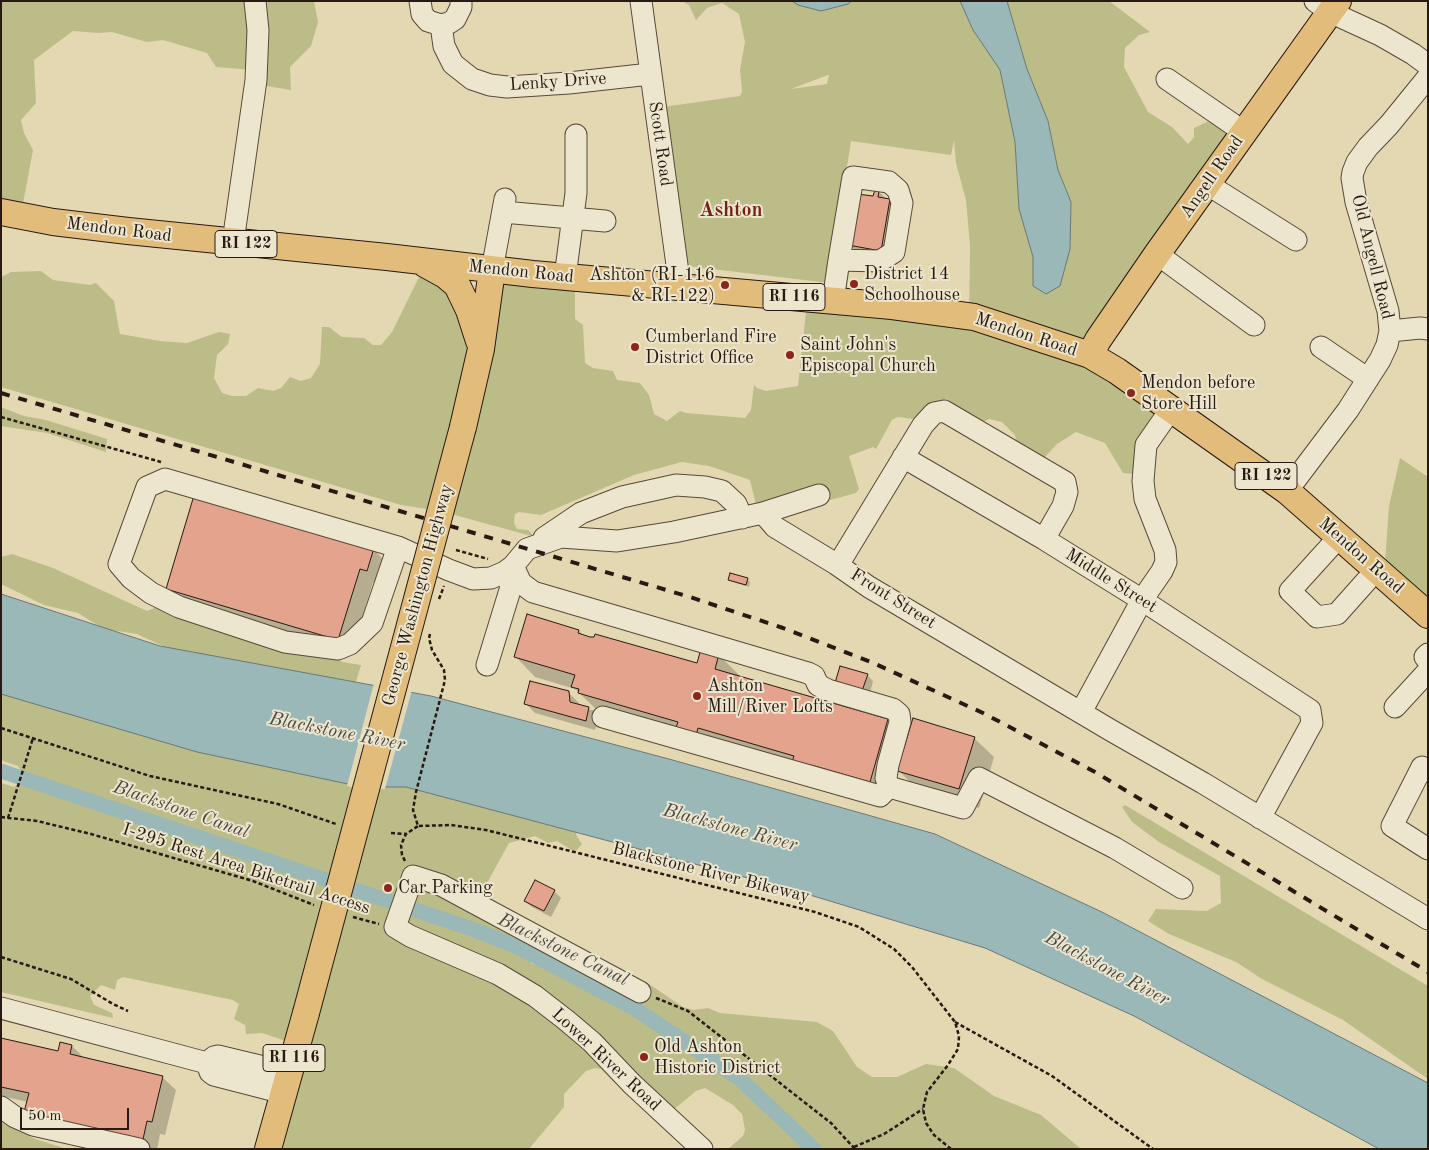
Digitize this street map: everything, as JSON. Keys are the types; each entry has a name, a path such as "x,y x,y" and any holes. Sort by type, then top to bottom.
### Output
{"main road":[{"name":"Angell Road","path":"1090,355 1098,340 1157,254 1244,132 1328,5"},
{"name":"Mendon Road","path":"1,212 74,225 492,270 892,306 974,316 1090,355 1117,371 1286,491 1428,614"},
{"path":"413,260 439,271 457,285 470,310 481,349"},
{"name":"George Washington Highway","path":"268,1149 463,427 481,349 492,270"}],"street":[{"path":"233,242 256,80 258,30 255,1"},
{"path":"420,1 422,14 428,21 441,25 455,19 459,14 461,1"},
{"name":"Scott Road","path":"641,1 680,287"},
{"path":"1328,5 1413,54 1428,65"},
{"name":"Lenky Drive","path":"441,25 444,46 453,64 472,79 490,85 508,87 569,83 650,74"},
{"name":"Old Angell Road","path":"1286,491 1348,410 1380,360 1387,345 1390,331 1388,311 1356,202 1352,178 1358,162 1368,147 1390,125 1428,77"},
{"path":"1167,79 1244,132"},
{"path":"566,277 576,193 576,135"},
{"path":"1207,184 1296,240"},
{"path":"492,270 504,206 573,219 605,221"},
{"path":"1157,254 1254,325"},
{"path":"833,301 840,260"},
{"path":"1390,331 1420,328 1428,330"},
{"path":"1321,347 1368,379"},
{"path":"1080,712 1142,600 1166,562 1165,550 1144,499 1143,480 1146,446 1172,409"},
{"path":"838,565 923,425 934,413 944,411 1065,482 1067,492 1063,506 1044,540"},
{"name":"Middle Street","path":"903,457 1142,600 1310,710 1312,724 1308,733 1260,818"},
{"path":"398,547 372,624 350,644 338,649 285,642 178,608 151,593 131,578 119,564 147,487 165,479 398,547 473,579 491,578 513,566 527,549 581,513 622,497 676,485 706,487 722,491 736,504 742,518"},
{"path":"527,549 561,537 617,541 742,518 819,495"},
{"name":"Front Street","path":"762,513 775,527 838,565 869,587 1203,783 1428,919"},
{"path":"1339,537 1290,591 1318,617 1337,614 1377,569"},
{"path":"487,665 510,590 513,566"},
{"path":"513,566 521,583 533,592 808,673 814,676 818,685 828,690 893,710 899,714 900,722 888,765 886,778 889,787"},
{"path":"1428,654 1425,657 1428,660"},
{"path":"1395,707 1428,671"},
{"path":"603,717 880,796 889,787"},
{"path":"1428,771 1422,767 1392,826 1428,849"},
{"path":"889,787 963,808 980,778 1115,848 1182,888"},
{"path":"396,924 410,883 441,886 640,992"},
{"name":"Lower River Road","path":"396,924 410,936 498,974 535,996 592,1042 632,1084 702,1149"},
{"path":"1,1008 207,1063 210,1072 214,1075 286,1083"},
{"path":"1,1107 15,1117 33,1125 139,1149"}],"path":[{"path":"456,550 513,566"},
{"path":"410,883 401,845 406,834 418,826 413,810 416,792 444,686"},
{"path":"1,728 150,776 278,804 344,827"},
{"path":"8,818 33,738"},
{"name":"I-295 Rest Area Biketrail Access","path":"1,817 53,824 105,838 253,881 320,907"},
{"name":"Blackstone River Bikeway","path":"418,826 451,825 486,830 816,912 860,927 894,949 912,967 955,1022"},
{"path":"391,833 406,834"},
{"name":"I-295 Rest Area Biketrail Access","path":"352,917 396,924"},
{"path":"1,958 71,979 128,1011"},
{"path":"640,992 688,1011 831,1123 854,1148 884,1134 923,1109"},
{"path":"951,1149 934,1135 926,1123 923,1109 927,1092 958,1050 959,1036 955,1022"},
{"path":"955,1022 1052,1076 1151,1148"}],"green space":[{"path":"1,1 314,1 318,22 311,46 290,67 291,90 254,84 254,70 216,67 207,53 163,40 147,42 112,32 73,31 34,60 36,103 21,120 24,133 33,150 20,219 1,216"},
{"path":"682,1 792,1 798,5 848,4 852,1 960,1 973,30 1000,70 1015,142 1019,209 1033,257 1033,285 1060,286 1071,202 1058,170 1048,121 1027,69 1007,1 1109,1 1150,32 1139,35 1125,48 1124,67 1148,112 1172,127 1188,144 1194,137 1194,128 1209,121 1242,141 1088,351 1177,416 1153,450 1145,475 1123,473 1105,443 1076,432 1057,444 1045,457 1033,465 1019,456 1015,435 1002,422 989,419 973,427 934,405 925,407 913,419 898,417 892,420 876,449 873,447 849,456 859,489 856,493 779,514 759,517 750,480 709,466 682,462 634,475 541,515 519,512 515,514 514,523 517,529 528,530 535,537 440,511 401,505 1,387 1,277 11,272 41,271 53,280 90,285 96,283 114,301 120,334 160,341 187,343 219,332 230,334 228,344 217,355 214,378 222,393 232,396 246,396 258,388 273,391 281,388 290,377 301,381 311,378 320,364 322,327 329,327 342,337 364,338 373,345 381,345 392,332 423,269 470,309 504,273 575,283 575,319 583,325 585,363 593,368 613,371 617,380 640,383 649,395 654,414 667,421 680,411 745,418 751,410 754,385 766,391 798,386 807,302 969,321 970,246 966,200 956,163 954,140 951,155 851,141 829,283 687,266 663,107 740,96 742,92 740,70 745,42 739,14 722,3 707,8 696,20 689,5","holes":["829,75 827,84 791,89"]},
{"path":"1,407 24,416 46,420 107,439 106,452 47,433 1,426"},
{"path":"1400,458 1428,477 1428,616 1384,576 1389,506"},
{"path":"12,554 53,568 147,611 157,607 338,659 342,662 361,665 355,685 182,655 137,634 104,629 78,613 44,605 1,584 1,557"},
{"path":"1,689 578,826 576,835 582,844 575,852 557,841 548,843 535,836 509,843 482,892 490,920 517,940 532,964 550,966 569,974 578,970 618,971 646,982 683,1007 694,1010 708,1008 720,1013 817,1022 833,1031 857,1067 872,1077 897,1077 926,1064 954,1068 994,1096 1041,1115 1081,1149 728,1149 743,1136 745,1130 742,1114 733,1105 705,1088 696,1091 666,1116 632,1084 614,1082 601,1069 595,1068 586,1071 564,1094 564,1107 529,1149 273,1149 298,1045 262,1033 246,1034 245,1025 234,1019 239,1004 233,1000 123,977 117,980 115,990 101,985 90,996 94,1005 112,1013 113,1018 1,992 1,783 14,787 26,779 18,766 3,761 1,758"},
{"path":"1125,805 1428,986 1428,1079 1343,1020 1262,979 1236,962 1169,934 1148,921 1156,909 1207,911 1221,903 1220,876 1159,842 1132,822 1122,807"},
{"path":"1,1122 35,1139 67,1149 1,1149"}],"water":[{"path":"792,1 852,1 848,4 821,11 798,5"},
{"path":"960,1 1007,1 1027,69 1048,121 1058,170 1071,202 1070,249 1060,286 1046,294 1033,286 1033,257 1019,209 1015,142 1000,70 973,30"},
{"name":"Blackstone River","path":"1,594 160,646 431,696 669,759 935,834 1104,913 1428,1083 1428,1149 1379,1149 1134,1016 985,948 800,892 406,787 362,787 197,752 1,694"}],"pier":[{"path":"374,683 412,690 385,789 362,790 347,786"}],"building":[{"path":"875,190 879,191 878,197 890,199 881,251 848,245 857,194 873,196"},
{"path":"195,492 374,548 367,571 360,569 338,640 166,589"},
{"path":"730,573 748,578 746,585 728,580"},
{"name":"Ashton Mill/River Lofts","path":"527,614 579,630 578,633 590,637 594,637 595,634 697,663 701,649 719,654 715,669 888,719 870,782 811,765 809,771 792,762 794,756 698,728 695,739 674,733 678,722 578,693 579,689 571,687 575,675 514,657"},
{"path":"840,666 868,674 862,691 835,683"},
{"path":"530,681 569,691 570,702 589,707 586,721 524,704"},
{"path":"913,718 975,737 959,789 897,771"},
{"path":"535,880 555,890 544,911 524,901"},
{"path":"1,1038 58,1051 60,1042 72,1045 70,1054 163,1076 152,1122 147,1121 142,1144 23,1116 29,1093 1,1087"}],"waterway":[{"name":"Blackstone Canal","path":"1,771 472,929 518,947 634,1008 740,1079 814,1149"}],"railway":[{"path":"1,393 690,597 783,628 871,662 983,713 1095,772 1428,972"}],"place":[{"name":"District 14 Schoolhouse","path":"854,284"},
{"name":"Ashton (RI-116 & RI-122)","path":"725,285"},
{"name":"Cumberland Fire District Office","path":"635,347"},
{"name":"Saint John's Episcopal Church","path":"790,355"},
{"name":"Mendon before Store Hill","path":"1131,393"},
{"name":"Ashton Mill/River Lofts","path":"697,696"},
{"name":"Car Parking","path":"388,888"},
{"name":"Old Ashton Historic District","path":"644,1057"}],"district":[{"name":"Ashton","path":"731,211"}]}
